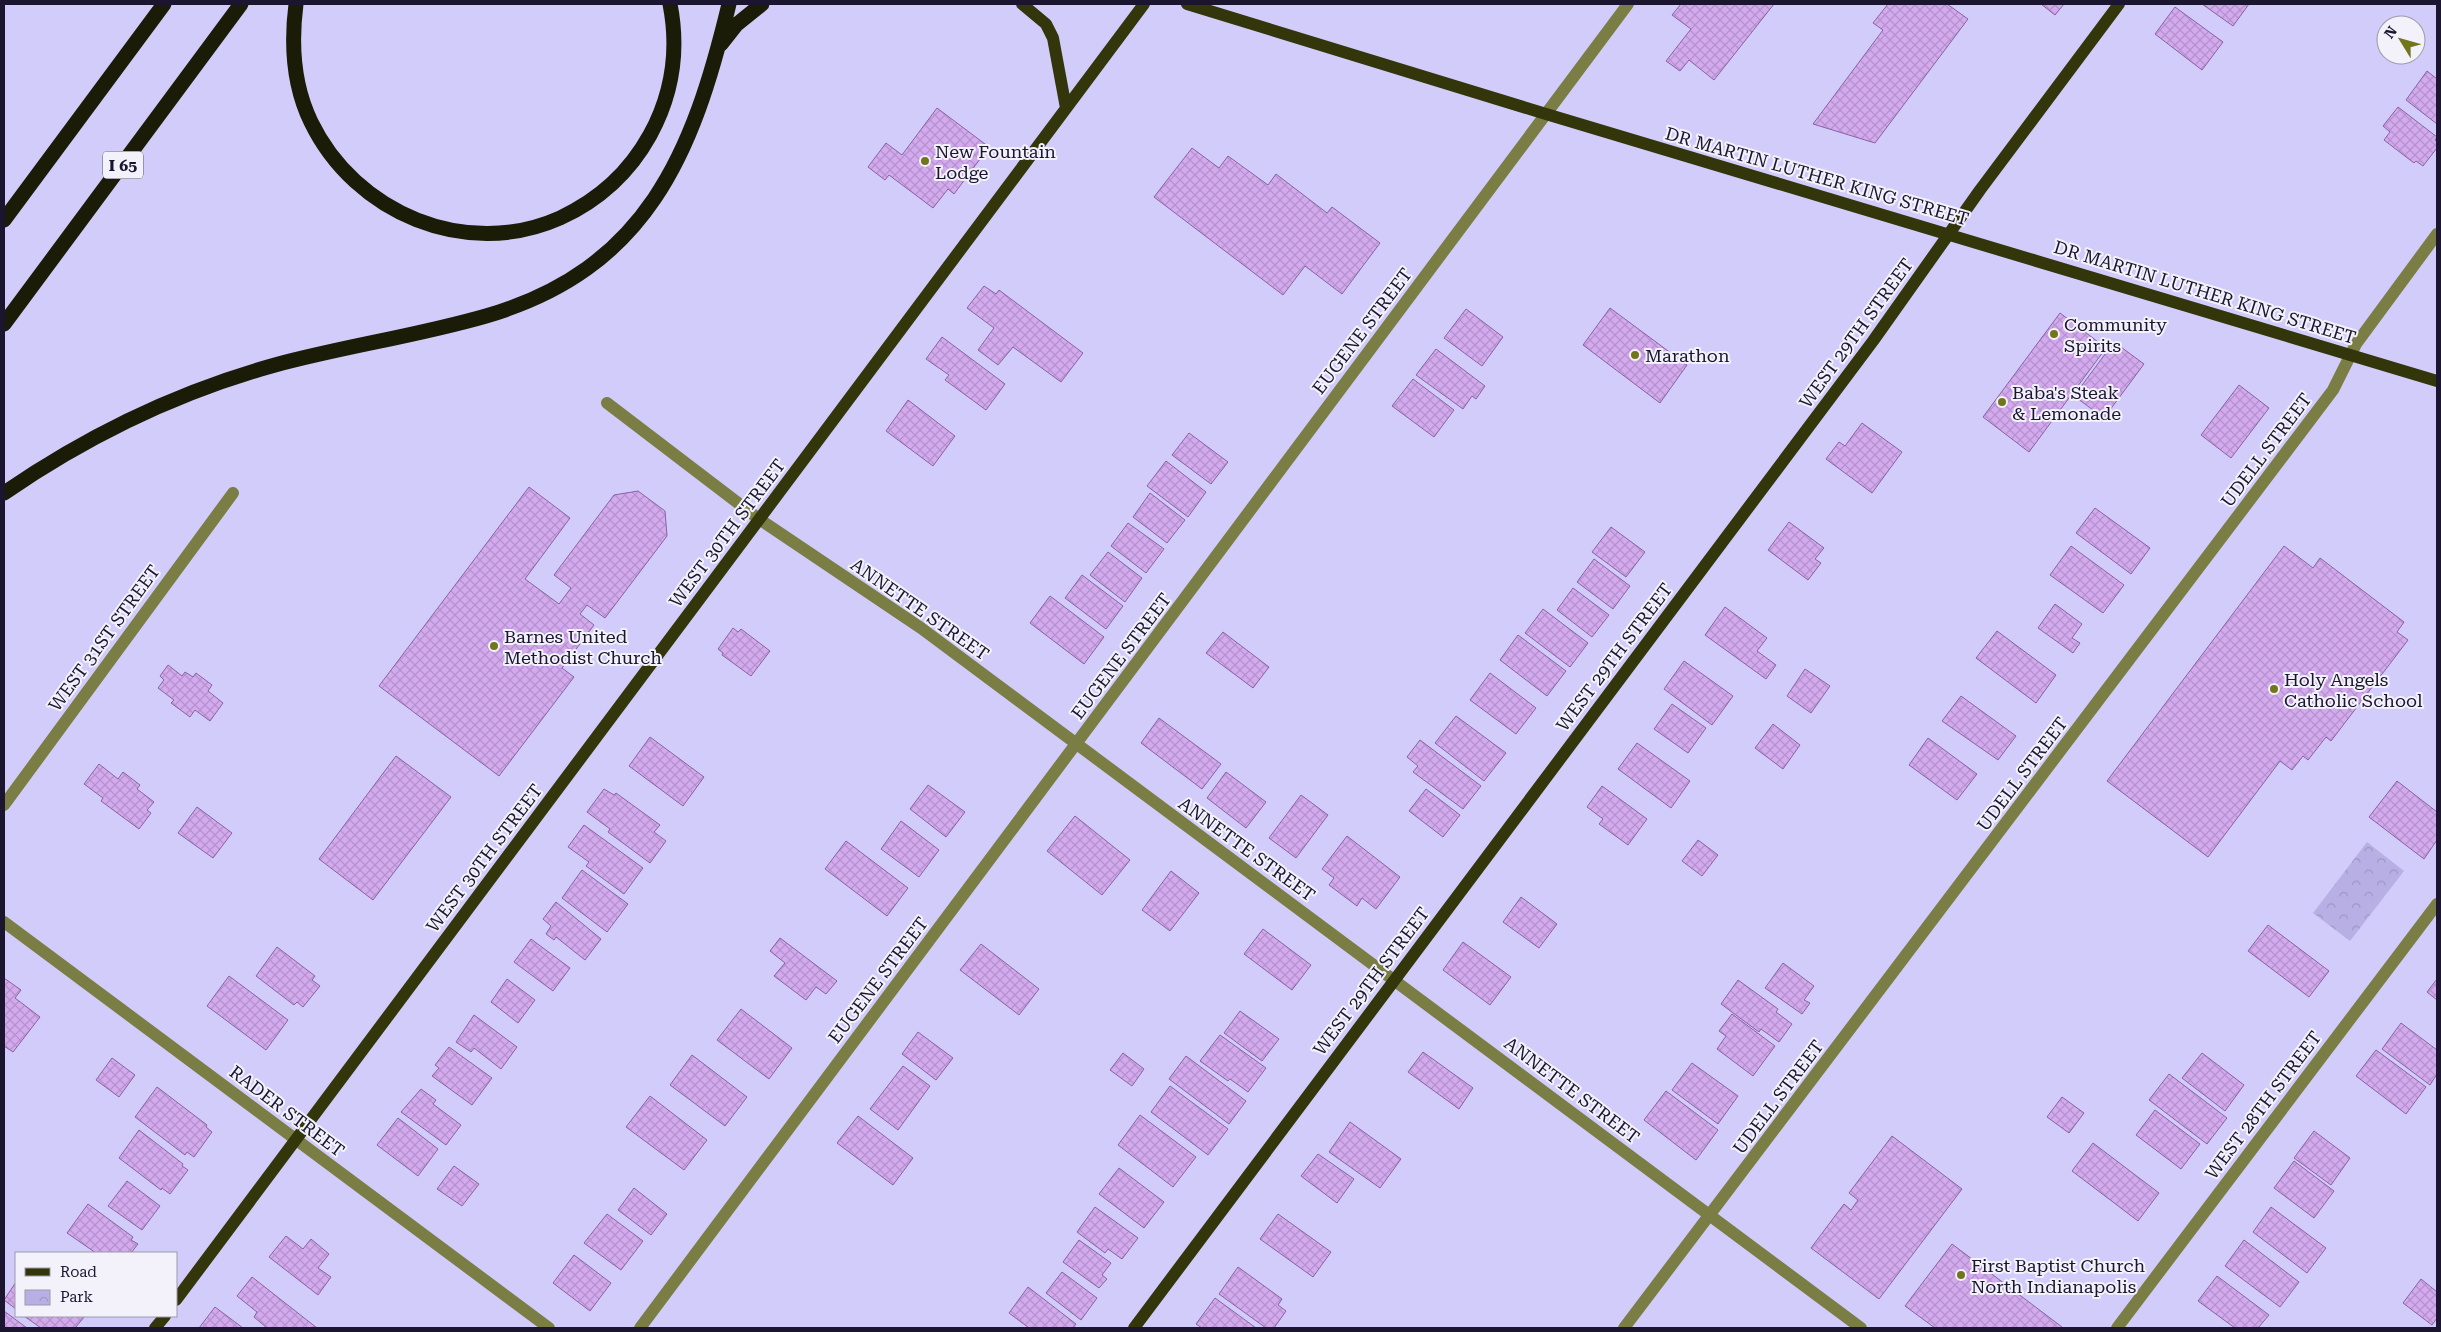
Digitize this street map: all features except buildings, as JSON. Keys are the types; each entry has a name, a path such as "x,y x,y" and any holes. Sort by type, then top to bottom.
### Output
{"highway":[{"path":"4,220 164,4"},
{"name":"I 65","path":"4,324 241,4"},
{"path":"296,4 293,32 296,75 310,121 335,162 370,196 411,219 458,232 494,233 542,225 575,211 605,191 622,175 644,146 661,114 669,92 675,30 670,4"},
{"path":"4,494 94,437 126,421 197,391 276,365 483,317 537,298 573,278 620,241 638,221 665,183 690,136 718,49 728,4"},
{"path":"718,49 725,37 736,25 762,4"}],"main road":[{"path":"1022,4 1046,24 1053,38 1066,108"},
{"name":"WEST 30TH STREET","path":"178,1297 1144,4"},
{"name":"DR MARTIN LUTHER KING STREET","path":"1187,4 1546,114 2437,381"},
{"name":"WEST 29TH STREET","path":"1134,1328 1873,341 1951,234 1980,190 2119,4"},
{"path":"155,1328 163,1317"}],"street":[{"name":"EUGENE STREET","path":"640,1328 1077,745 1628,4"},
{"name":"UDELL STREET","path":"1624,1328 2333,390 2349,354 2437,234"},
{"name":"ANNETTE STREET","path":"608,403 759,519 921,628 1395,979 1861,1328"},
{"name":"WEST 31ST STREET","path":"4,805 233,493"},
{"name":"WEST 28TH STREET","path":"2117,1328 2437,904"},
{"name":"RADER STREET","path":"4,922 549,1328"}],"green space":[{"path":"2367,842 2404,871 2350,941 2313,913"}],"place":[{"name":"New Fountain Lodge","path":"925,161"},
{"name":"Community Spirits","path":"2054,334"},
{"name":"Marathon","path":"1635,355"},
{"name":"Baba's Steak & Lemonade","path":"2002,402"},
{"name":"Barnes United Methodist Church","path":"494,646"},
{"name":"Holy Angels Catholic School","path":"2274,689"},
{"name":"First Baptist Church North Indianapolis","path":"1961,1275"}]}
